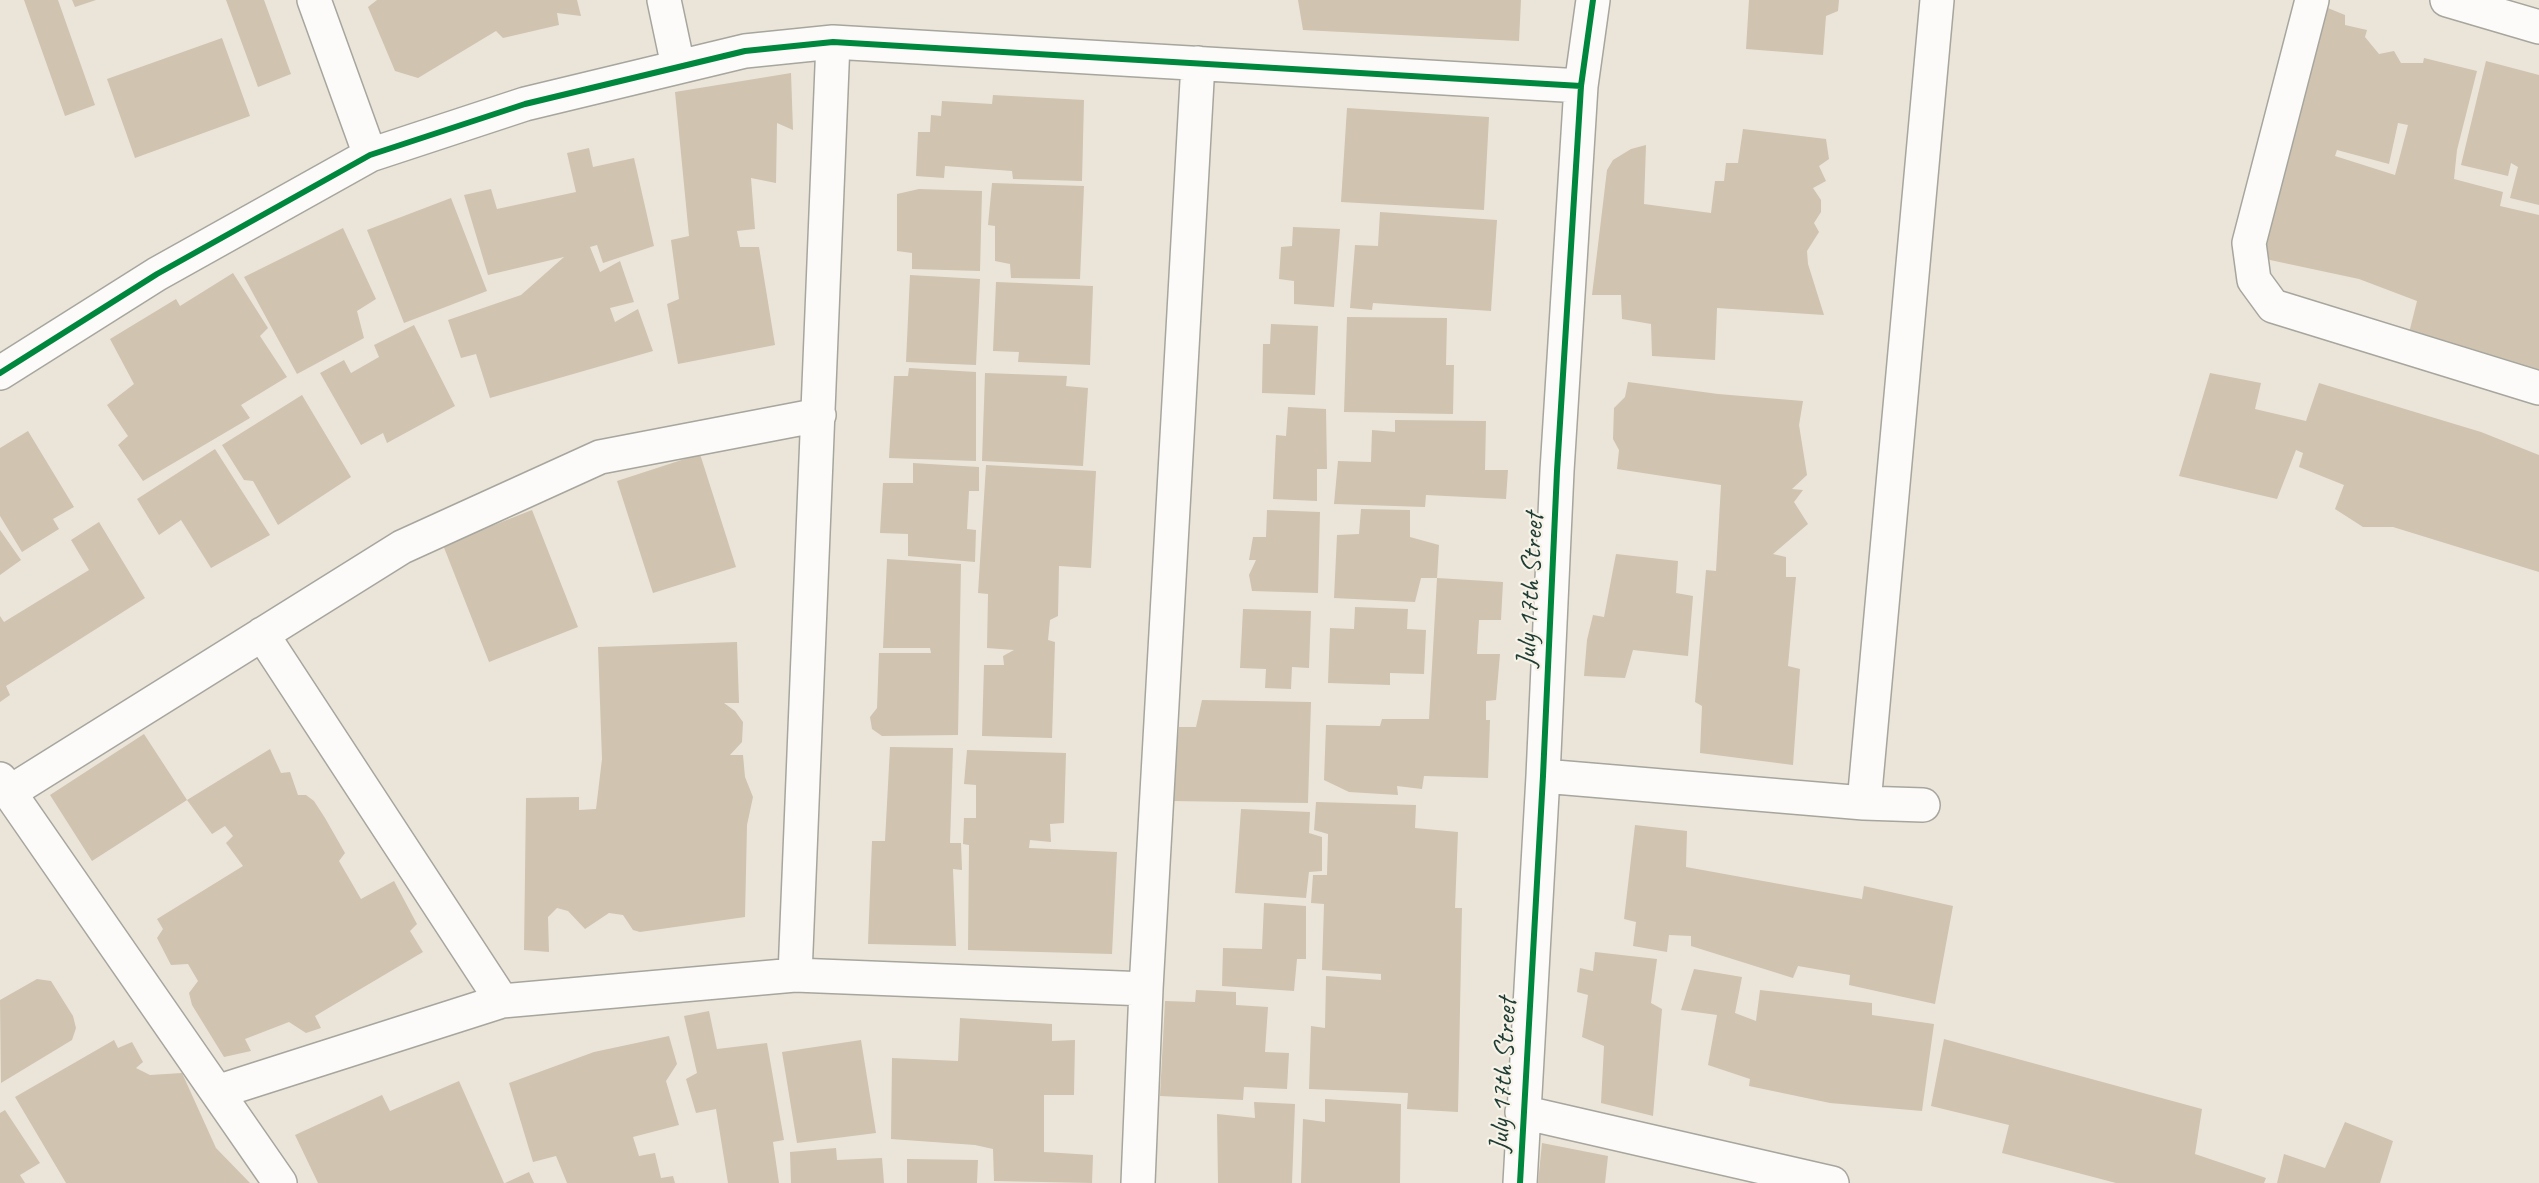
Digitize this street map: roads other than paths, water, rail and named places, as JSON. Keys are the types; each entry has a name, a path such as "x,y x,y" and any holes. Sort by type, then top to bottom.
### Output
{"street":[{"path":"314,0 370,156"},
{"path":"664,0 678,66"},
{"name":"July 17th Street","path":"1520,1183 1522,1112 1544,776 1557,471 1581,86 1593,0"},
{"path":"1864,803 1937,0"},
{"path":"2312,0 2249,243 2254,280 2273,306 2539,388"},
{"path":"2447,0 2539,27"},
{"path":"0,374 157,273 370,156 525,104 745,51 833,42 1581,86"},
{"path":"795,975 833,42"},
{"path":"1138,1183 1146,989 1198,63"},
{"path":"280,1183 5,785 262,634 402,547 600,457 819,415"},
{"path":"262,634 502,1001"},
{"path":"1544,776 1864,803 1923,805"},
{"path":"218,1092 502,1001 795,975 1146,989"},
{"path":"1522,1112 1832,1183"}]}
